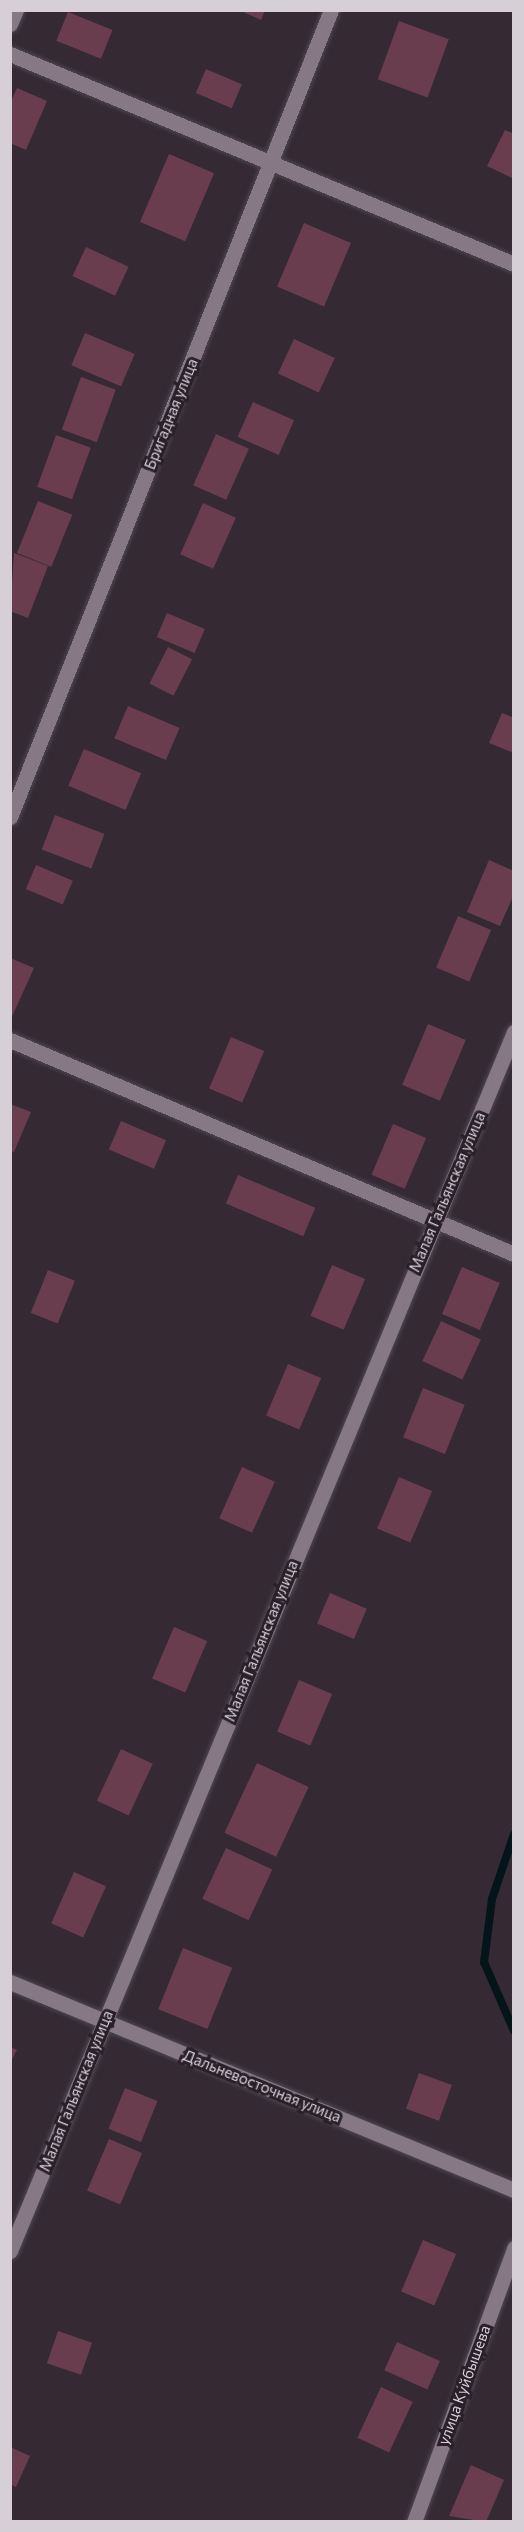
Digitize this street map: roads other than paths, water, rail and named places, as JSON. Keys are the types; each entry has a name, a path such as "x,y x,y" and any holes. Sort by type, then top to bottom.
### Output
{"street":[{"path":"10,24 16,10"},
{"name":"Бригадная улица","path":"10,817 331,10"},
{"path":"10,54 270,166 513,264"},
{"name":"Малая Гальянская улица","path":"10,2251 513,1032"},
{"path":"10,1040 433,1224 513,1254"},
{"name":"Дальневосточная улица","path":"10,1982 513,2190"},
{"name":"улица Куйбышева","path":"414,2522 513,2248"}],"waterway":[{"path":"514,1834 492,1899 484,1962 514,2031"}]}
